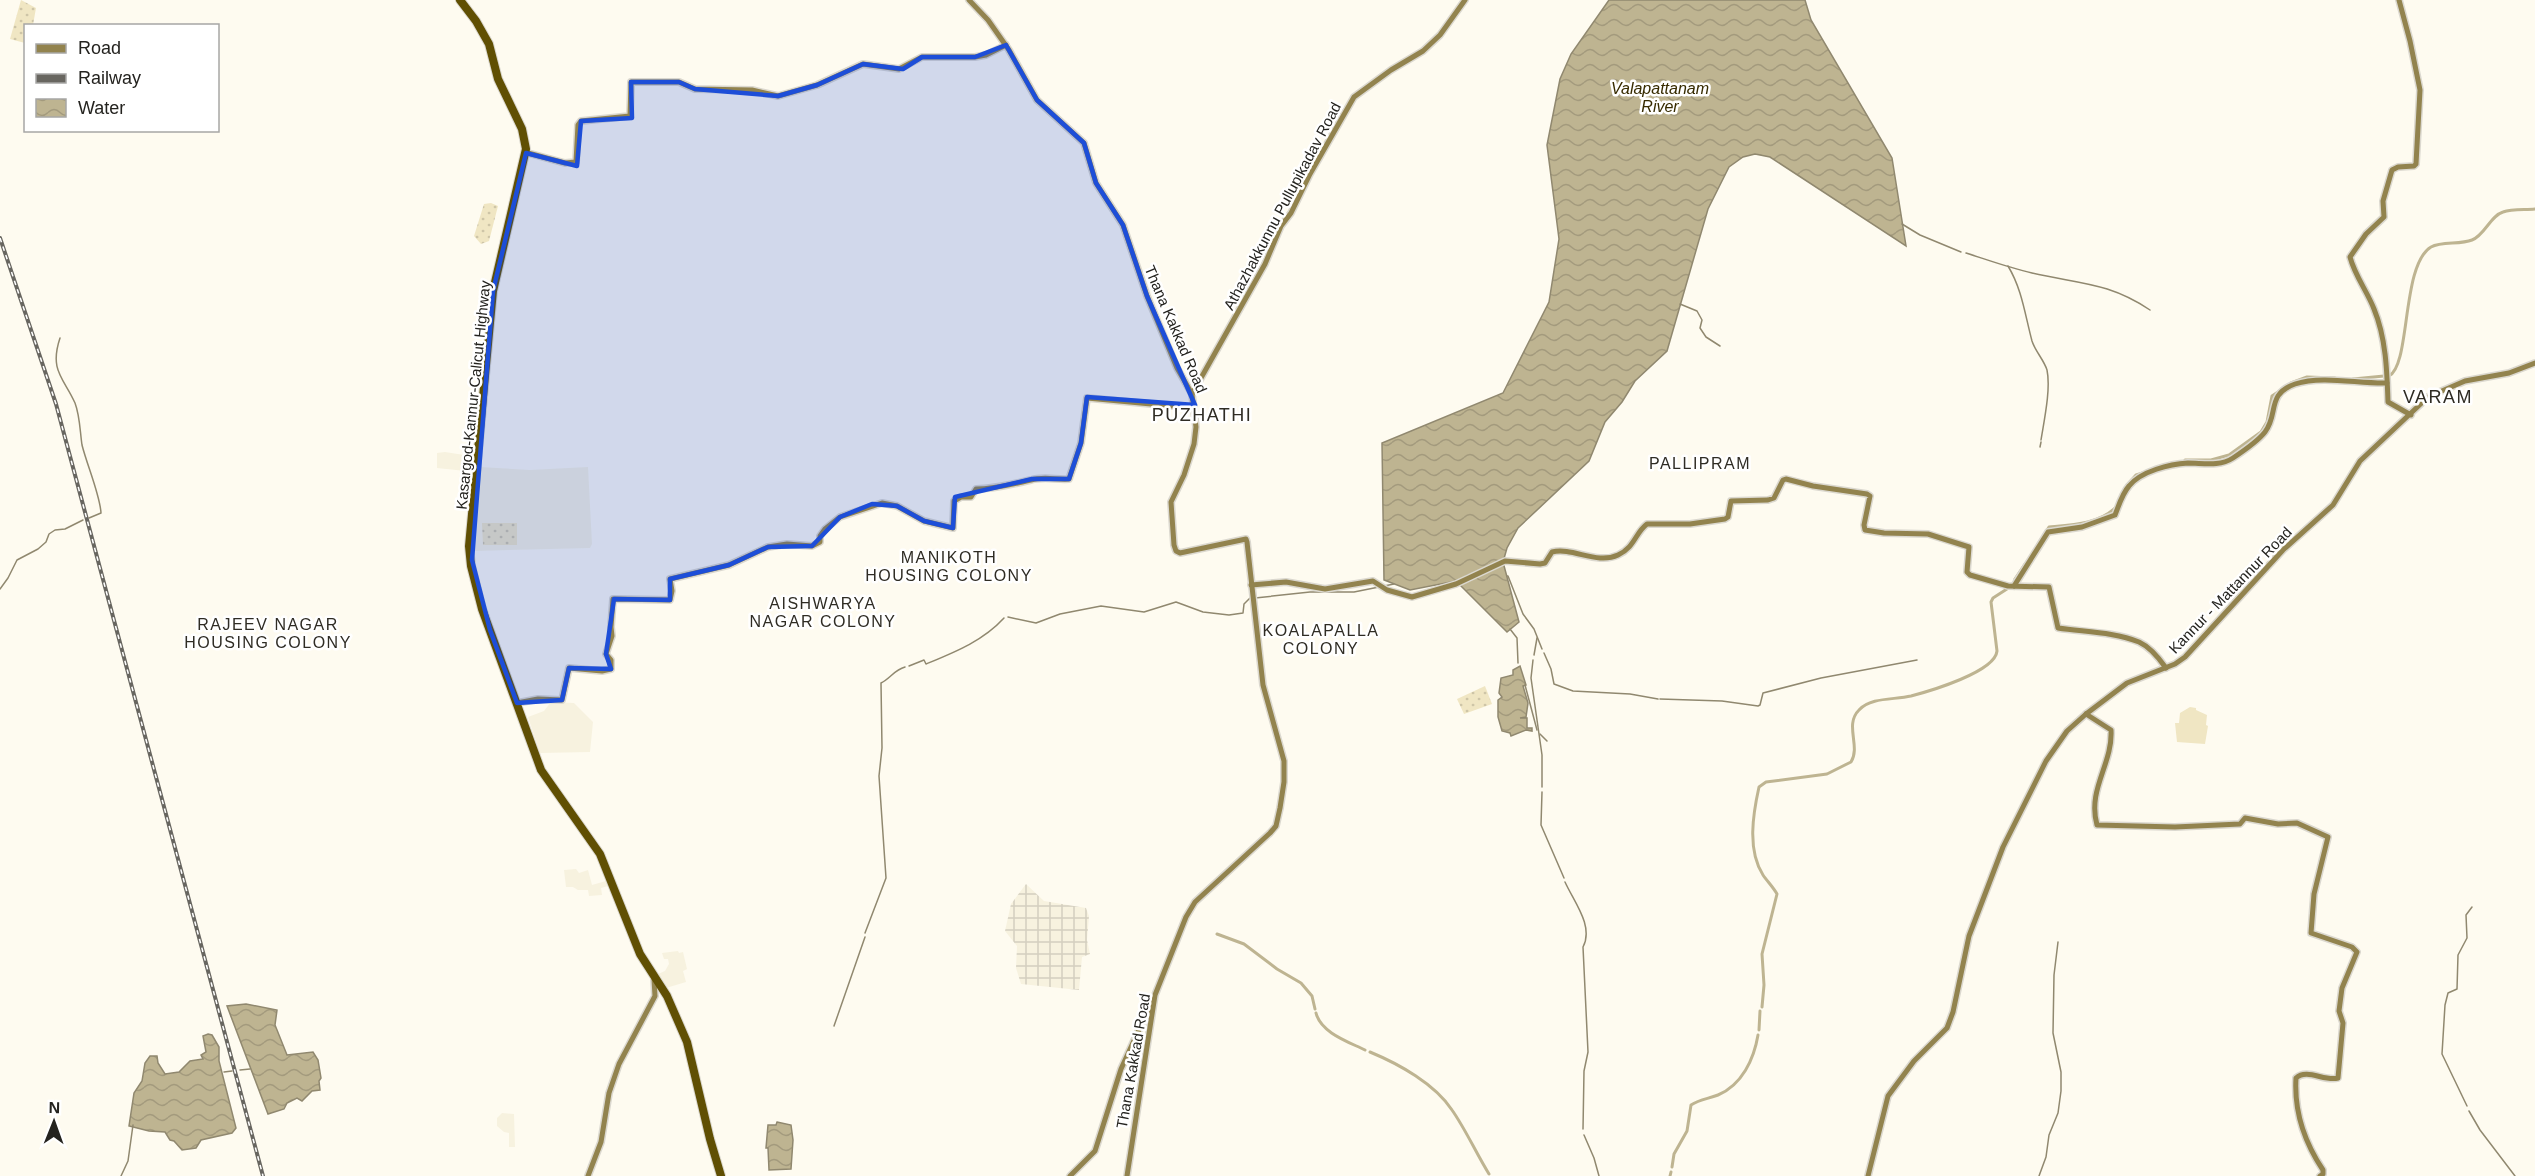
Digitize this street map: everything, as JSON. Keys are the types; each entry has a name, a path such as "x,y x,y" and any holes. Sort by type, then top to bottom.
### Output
{"highway":[{"name":"Kasargod-Kannur-Calicut Highway","path":"460,0 485,37 503,92 526,133 527,153 493,291 469,552 475,584 541,776 594,850 680,1030 691,1063 706,1136 719,1176"}],"main road":[{"name":"Thana Kakkad Road","path":"969,0 988,20 1006,45 1038,100 1084,143 1096,183 1123,225 1147,296 1177,368 1192,394 1196,427 1194,448 1171,502 1174,545 1176,551 1180,553 1246,539 1263,685 1284,761 1284,782 1279,817 1270,833 1195,902 1186,917 1155,995 1127,1176"},
{"name":"Athazhakkunnu Pullupikadav Road","path":"1192,394 1265,264 1281,226 1291,213 1310,174 1354,97 1383,75 1423,51 1440,35 1465,0"},
{"path":"2398,0 2410,41 2420,90 2416,164 2392,170 2383,201 2384,217 2366,234 2350,258 2374,309 2385,352 2388,402 2410,415"},
{"path":"527,153 565,163 576,162 578,126 581,121 630,116 631,81 679,82 695,89 752,90 778,96 817,85 863,64 899,69 922,57 975,57 986,55 1006,45"},
{"name":"Kannur - Mattannur Road","path":"1868,1176 1888,1096 1914,1061 1947,1028 1953,1012 1970,936 2003,847 2046,761 2067,731 2127,683 2166,668 2186,657 2283,550 2333,505 2360,461 2428,397 2450,386 2509,373 2535,363"},
{"path":"2013,586 2048,532 2082,527 2115,515 2129,486 2137,478 2171,465 2189,463 2208,466 2231,460 2265,432 2277,396 2294,384 2319,381 2387,383"},
{"path":"516,703 538,699 562,700 569,668 602,671 611,669 611,660 606,654 612,636 614,599 670,600 672,591 670,579 729,565 768,547 787,544 812,546 819,542 825,529 840,517 872,504 897,506 924,521 953,528 954,501 961,497 971,496 976,489 1016,485 1032,479 1049,477 1069,479 1082,443 1087,398 1194,408"},
{"path":"1251,585 1283,582 1325,589 1369,582 1412,597 1472,578 1504,561 1544,563 1550,554 1559,551 1598,557 1616,556 1634,544 1642,527 1647,524 1690,524 1725,519 1728,517 1731,501 1774,498 1783,480 1786,479 1813,486 1867,494 1870,496 1865,530 1928,534 1969,547 1968,574 1996,584 2049,587 2058,628 2140,642 2155,654 2166,668"},
{"path":"2086,714 2108,727 2111,735 2107,761 2097,784 2097,825 2176,827 2240,824 2245,818 2250,817 2278,824 2296,822 2328,837 2314,894 2311,933 2352,947 2357,952 2342,988 2339,1011 2343,1023 2338,1078 2331,1080 2303,1074 2296,1078 2296,1103 2306,1141 2323,1170 2320,1176"},
{"path":"588,1176 601,1142 602,1122 613,1083 628,1046 655,996 654,977"},
{"path":"1070,1176 1095,1151 1121,1069 1155,995"}],"highlighted area":[{"path":"1006,45 1037,100 1084,143 1096,183 1123,225 1147,296 1195,405 1087,397 1081,443 1069,479 1032,479 955,497 953,528 924,521 897,506 872,504 840,517 812,546 768,547 729,565 670,579 670,600 614,599 606,654 611,669 569,668 562,700 517,703 490,630 472,560 493,291 526,153 577,166 581,121 632,118 631,82 679,82 695,89 778,96 817,85 863,64 903,69 922,57 975,57"}],"shaded area":[{"path":"21,0 36,8 33,24 24,24 24,43 10,39"},
{"path":"491,203 498,206 489,241 481,244 474,236 484,204"},
{"path":"437,453 477,457 475,472 437,468"},
{"path":"480,467 530,470 588,467 592,544 590,548 474,551"},
{"path":"482,523 517,523 517,545 483,545"},
{"path":"1485,686 1492,704 1464,714 1457,699"},
{"path":"551,702 574,703 593,722 590,752 540,753 528,717 544,711"},
{"path":"2190,707 2207,715 2205,744 2177,742 2175,723 2179,723 2180,713"},
{"path":"576,869 579,873 588,870 592,885 606,881 608,886 601,888 602,895 589,896 588,890 566,887 564,870"},
{"path":"1026,884 1044,901 1086,908 1089,916 1087,940 1090,954 1082,957 1079,990 1021,984 1016,968 1017,946 1005,931 1011,904"},
{"path":"683,952 687,969 683,971 686,982 666,988 658,974 665,971 669,964 668,959 664,959 662,953"},
{"path":"502,1113 514,1114 515,1147 509,1147 509,1133 497,1126 497,1118"}],"water":[{"name":"Valapattanam River","path":"1609,0 1805,0 1811,20 1892,158 1906,246 1770,157 1755,154 1743,157 1729,167 1708,209 1667,351 1635,381 1622,402 1605,422 1589,461 1518,528 1507,548 1503,562 1519,622 1507,632 1456,581 1410,590 1384,580 1382,443 1503,393 1549,302 1559,239 1547,145 1560,79 1571,54"},
{"path":"1520,666 1526,685 1523,686 1528,703 1526,717 1520,718 1527,718 1527,728 1532,728 1532,731 1526,730 1511,736 1510,733 1502,731 1498,717 1498,700 1502,697 1499,693 1501,678 1513,675 1513,670"},
{"path":"246,1004 277,1010 275,1025 287,1055 313,1052 318,1060 320,1090 312,1091 302,1101 297,1098 287,1103 284,1109 268,1114 227,1006"},
{"path":"212,1035 219,1047 219,1061 236,1128 232,1133 201,1140 196,1148 182,1150 170,1140 165,1132 129,1126 134,1093 142,1081 145,1063 150,1056 157,1056 158,1063 165,1074 179,1072 190,1061 203,1059 201,1055 206,1052 203,1036"},
{"path":"777,1122 791,1125 793,1140 791,1169 769,1170 768,1148 766,1148 768,1125 776,1125"}],"waterway":[{"path":"2389,376 2396,368 2401,354 2410,293 2421,257 2435,245 2477,238 2498,214 2514,210 2535,209"},
{"path":"1902,224 1920,235 1961,252"},
{"path":"1966,253 2024,271 2107,289 2150,310"},
{"path":"2008,266 2020,293 2033,345 2047,370 2048,395 2041,440"},
{"path":"1680,304 1697,311 1702,320 1700,328 1706,337 1720,346"},
{"path":"60,338 57,349 57,366 77,408 82,445 100,506 101,513 89,518"},
{"path":"2353,379 2384,376"},
{"path":"2291,383 2307,377 2335,378"},
{"path":"2185,460 2211,460 2229,455 2261,432 2267,422 2272,396 2281,390"},
{"path":"2040,447 2041,442"},
{"path":"2127,485 2136,475 2146,472"},
{"path":"2038,544 2049,527 2094,520 2116,507"},
{"path":"0,589 17,560 38,549 46,542 49,534 55,530 65,529 83,520"},
{"path":"2015,579 2025,564"},
{"path":"1507,576 1523,614 1534,629 1542,649"},
{"path":"1384,586 1394,584"},
{"path":"1255,598 1310,592 1354,592 1379,587"},
{"path":"1762,1007 1764,985 1762,954 1777,894 1758,865 1753,843 1753,820 1759,787 1766,782 1827,774 1851,762 1854,756 1853,722 1859,710 1864,706 1876,701 1911,696 1960,680 1994,659 1997,651 1991,602 1993,598 2010,587"},
{"path":"1008,617 1036,623 1060,614 1101,606 1144,612 1176,602 1203,612 1229,615 1243,613 1244,604 1250,598"},
{"path":"909,666 924,660 926,664 958,650 987,633 1004,618"},
{"path":"1510,629 1517,638 1518,663"},
{"path":"1534,655 1537,638"},
{"path":"1544,653 1554,684 1573,691 1630,694 1658,699"},
{"path":"1533,660 1531,678 1542,755 1542,787"},
{"path":"1660,699 1722,701 1758,706 1763,693 1821,678 1917,660"},
{"path":"865,933 886,878 879,776 882,748 881,683 905,667"},
{"path":"1525,685 1537,730"},
{"path":"1540,734 1547,741"},
{"path":"1542,792 1541,825 1564,878"},
{"path":"1565,882 1582,914 1586,931 1583,947 1588,1052 1584,1071 1583,1129"},
{"path":"2467,1106 2442,1054 2445,1005 2448,993 2457,989 2458,955 2467,938 2466,915 2472,907"},
{"path":"1217,934 1244,944 1277,969 1301,983 1312,996 1315,1009"},
{"path":"834,1026 865,937"},
{"path":"2039,1176 2046,1157 2049,1135 2058,1113 2061,1091 2061,1072 2053,1033 2054,975 2058,942"},
{"path":"1759,1030 1760,1011"},
{"path":"1316,1013 1329,1031 1365,1050"},
{"path":"1672,1167 1674,1154 1687,1131 1691,1105 1718,1095 1734,1085 1750,1062 1758,1035"},
{"path":"1370,1052 1416,1076 1445,1101 1462,1125 1489,1174"},
{"path":"240,1070 250,1069"},
{"path":"224,1072 232,1071"},
{"path":"2469,1111 2480,1130 2515,1176"},
{"path":"121,1176 128,1161 133,1125"},
{"path":"1584,1135 1599,1176"},
{"path":"1670,1176 1671,1172"}],"railway":[{"path":"0,238 56,404 263,1176"}],"district":[{"name":"VARAM","path":"2438,397"},
{"name":"PUZHATHI","path":"1202,415"},
{"name":"PALLIPRAM","path":"1700,463"},
{"name":"MANIKOTH HOUSING COLONY","path":"949,566"},
{"name":"AISHWARYA NAGAR COLONY","path":"823,612"},
{"name":"RAJEEV NAGAR HOUSING COLONY","path":"268,633"},
{"name":"KOALAPALLA COLONY","path":"1321,639"}]}
